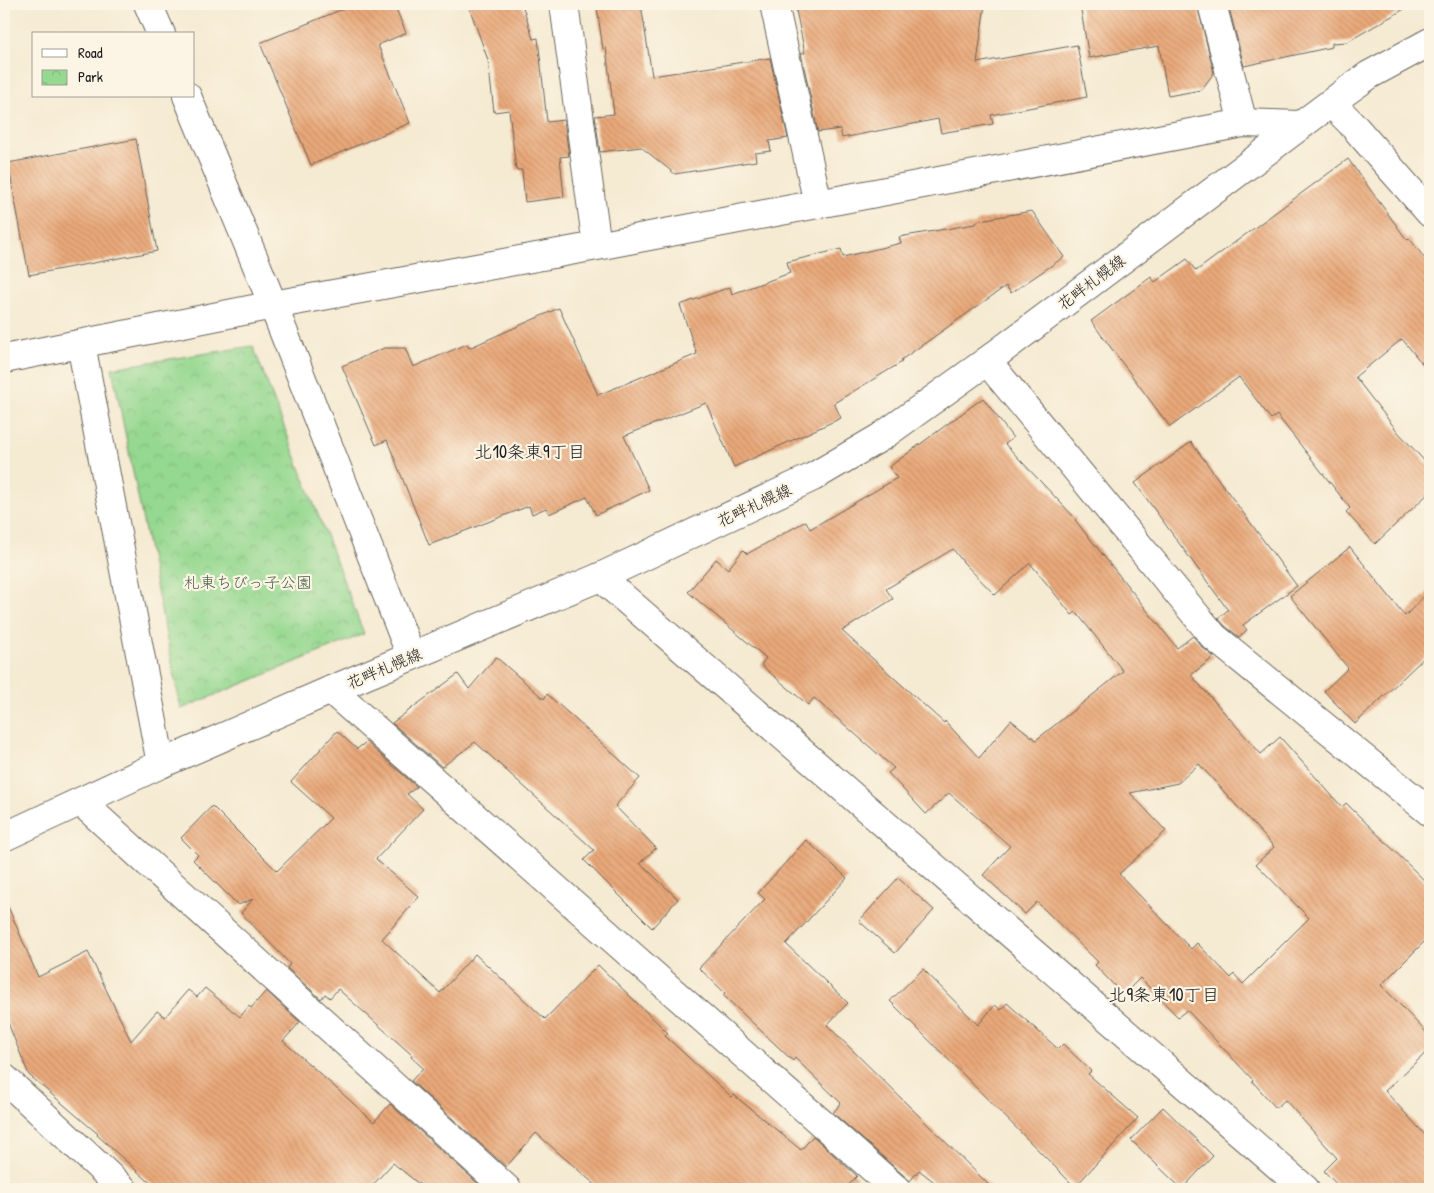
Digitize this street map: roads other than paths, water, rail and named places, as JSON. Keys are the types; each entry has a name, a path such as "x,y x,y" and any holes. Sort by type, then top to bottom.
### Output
{"street":[{"path":"148,4 160,32"},
{"path":"564,4 598,246"},
{"path":"774,4 818,204"},
{"path":"1212,4 1243,122"},
{"name":"花畔札幌線","path":"4,837 161,764 600,577 812,478 881,437 987,361 1300,124 1369,75 1430,42"},
{"path":"188,98 273,305 411,656"},
{"path":"1331,103 1430,213"},
{"path":"4,359 273,305 598,246 1243,122 1300,124"},
{"path":"81,344 161,764"},
{"path":"987,361 1214,637 1430,812"},
{"path":"600,577 1305,1189"},
{"path":"331,690 896,1189"},
{"path":"82,802 507,1189"},
{"path":"4,1078 122,1189"}],"district":[{"name":"北10条東9丁目","path":"530,452"},
{"name":"北9条東10丁目","path":"1164,995"}],"park label":[{"name":"札東ちびっ子公園","path":"248,582"}]}
